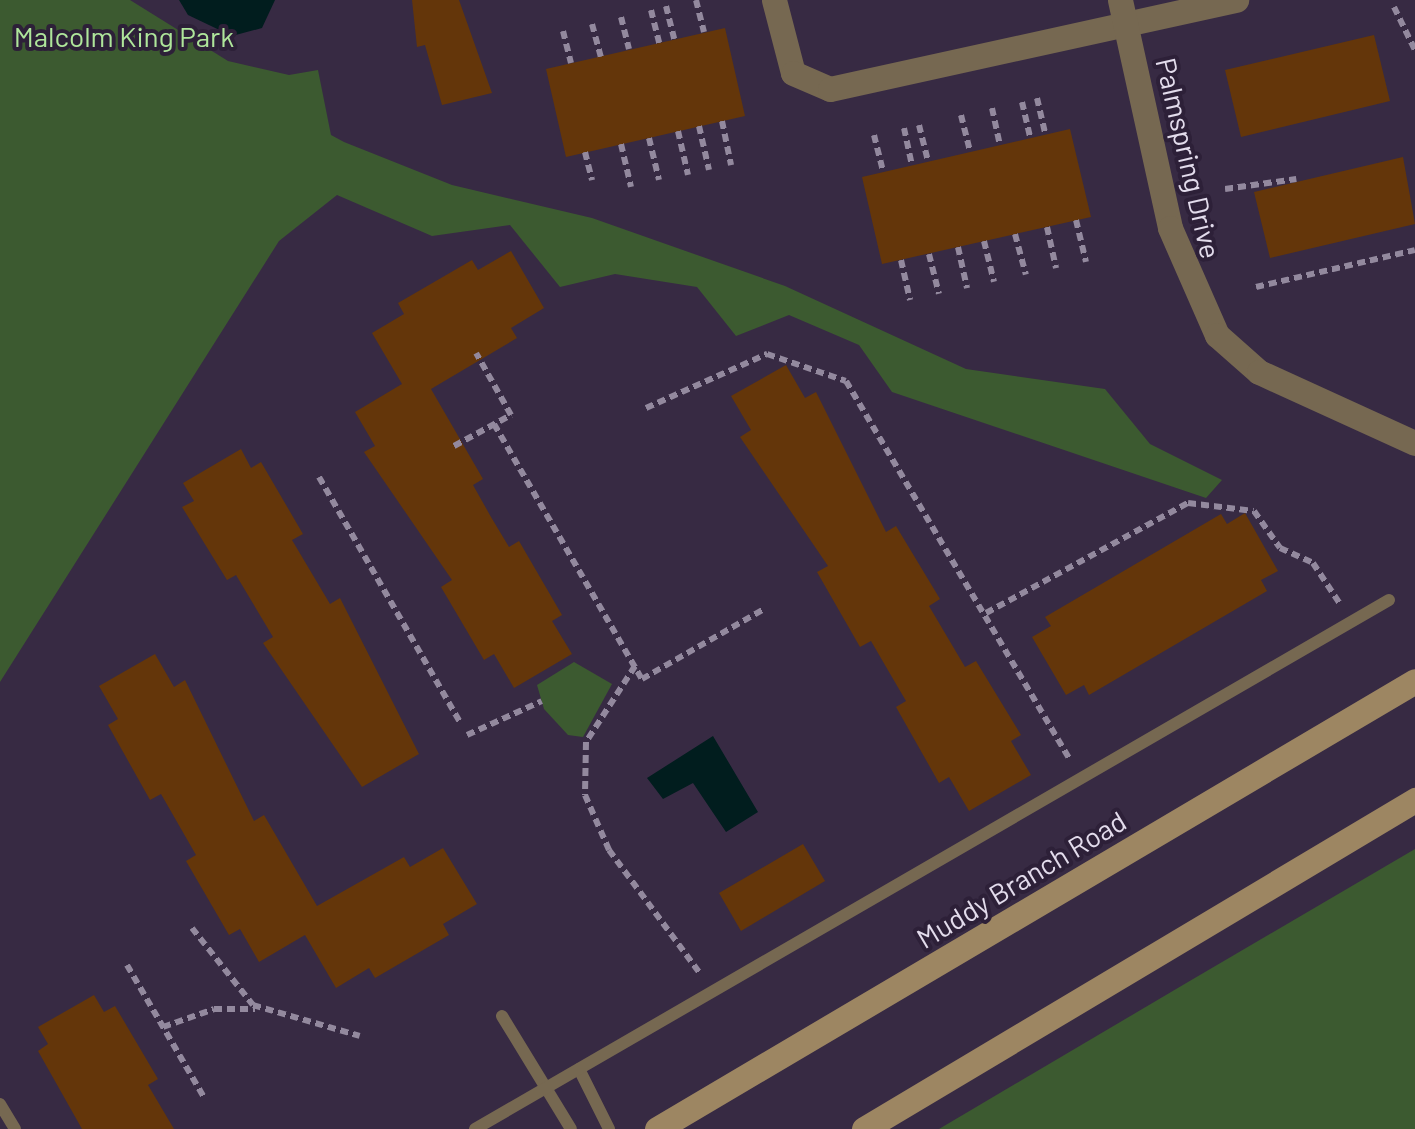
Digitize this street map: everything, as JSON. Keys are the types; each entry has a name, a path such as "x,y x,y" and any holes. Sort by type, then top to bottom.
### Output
{"main road":[{"name":"Muddy Branch Road","path":"657,1129 1415,681"},
{"path":"864,1129 1415,800"}],"street":[{"path":"774,0 794,73 830,89 1124,12 1236,0"},
{"name":"Palmspring Drive","path":"1124,12 1170,228 1217,335 1259,372 1415,443"}],"lane":[{"path":"475,1129 1389,600"},
{"path":"502,1016 571,1129"},
{"path":"579,1069 610,1129"},
{"path":"0,1104 15,1129"}],"path":[{"path":"696,0 704,32"},
{"path":"666,6 674,39"},
{"path":"1394,6 1415,50"},
{"path":"651,10 659,42"},
{"path":"621,16 629,50"},
{"path":"592,24 600,56"},
{"path":"563,31 571,63"},
{"path":"1037,98 1045,134"},
{"path":"1022,102 1030,138"},
{"path":"992,108 1000,145"},
{"path":"962,115 970,152"},
{"path":"722,121 732,165"},
{"path":"920,125 928,161"},
{"path":"699,126 710,170"},
{"path":"904,128 912,165"},
{"path":"678,131 688,174"},
{"path":"874,135 883,172"},
{"path":"649,138 659,180"},
{"path":"621,144 631,186"},
{"path":"586,152 592,180"},
{"path":"1225,189 1296,179"},
{"path":"1076,220 1086,262"},
{"path":"1046,227 1056,268"},
{"path":"1015,234 1026,275"},
{"path":"984,241 994,282"},
{"path":"958,247 968,288"},
{"path":"1256,287 1415,250"},
{"path":"929,254 939,294"},
{"path":"902,260 910,300"},
{"path":"454,446 512,415 476,353"},
{"path":"646,408 746,358 790,356 829,370 857,393 1081,778"},
{"path":"494,424 642,679 764,609"},
{"path":"319,477 460,722"},
{"path":"986,613 1169,508 1208,504 1254,511 1280,548 1313,563 1350,622"},
{"path":"635,666 586,742 586,795 609,850 701,975"},
{"path":"467,734 542,701"},
{"path":"192,928 266,1012"},
{"path":"127,966 205,1099"},
{"path":"163,1026 214,1009 266,1012 360,1036"}],"green space":[{"name":"Malcolm King Park","path":"0,0 130,0 228,61 289,75 318,70 331,135 344,142 452,185 592,218 785,286 966,369 1105,389 1150,444 1222,480 1206,498 892,392 859,345 789,315 736,336 697,287 615,274 560,287 510,225 432,236 337,195 279,241 0,682"},
{"path":"574,662 612,684 583,737 568,735 544,709 537,685"},
{"path":"1415,849 1415,1129 939,1129 1188,982"}],"shaded area":[{"path":"179,0 275,0 262,28 232,36 188,15"},
{"path":"713,736 758,812 726,832 693,783 663,799 647,778"}],"building":[{"path":"412,0 459,0 492,93 442,105 425,45 417,47"},
{"path":"725,28 745,116 566,157 546,69"},
{"path":"1374,35 1390,101 1241,137 1225,70"},
{"path":"1070,129 1091,217 882,264 862,177"},
{"path":"1403,157 1415,224 1270,258 1254,192"},
{"path":"511,251 544,308 511,328 517,338 431,389 483,479 473,485 491,517 509,547 519,541 562,615 552,621 572,654 514,688 494,654 484,660 441,587 452,580 364,452 375,446 355,412 402,384 372,333 404,314 398,303 472,260 478,270"},
{"path":"786,365 805,398 816,392 886,532 896,526 940,599 929,606 965,667 976,661 1021,735 1011,741 1031,775 969,811 949,777 939,783 896,707 906,701 871,641 860,647 817,572 828,566 740,437 751,430 731,396"},
{"path":"241,449 251,468 261,462 303,534 292,540 330,604 340,598 419,754 362,787 263,643 273,637 236,575 227,580 182,507 194,501 183,483"},
{"path":"1245,513 1278,571 1261,580 1267,591 1089,695 1084,685 1066,695 1032,637 1051,626 1045,617 1221,514 1227,524"},
{"path":"155,654 174,687 185,680 254,821 264,815 317,906 404,857 410,867 443,848 477,904 443,924 449,935 375,978 369,968 336,988 305,935 259,962 240,929 229,935 186,861 196,855 161,794 150,800 108,725 118,719 99,686"},
{"path":"803,844 825,881 741,931 719,893"},
{"path":"94,995 104,1012 115,1006 158,1079 148,1085 174,1129 82,1129 38,1051 48,1044 38,1027"}]}
